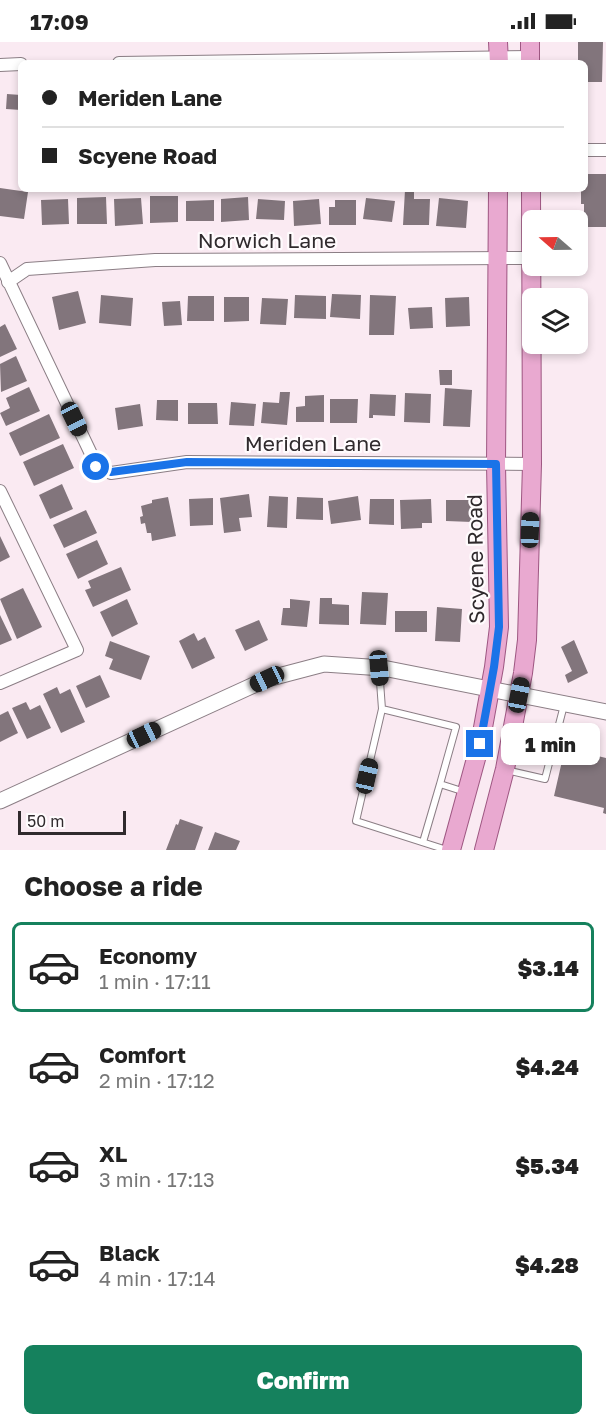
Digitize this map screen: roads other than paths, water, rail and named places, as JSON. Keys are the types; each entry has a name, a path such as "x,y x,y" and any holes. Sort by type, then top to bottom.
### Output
{"main road":[{"name":"Scyene Road","path":"449,850 468,793 480,744 499,627 496,464 498,192"},
{"path":"531,192 531,210"},
{"path":"484,850 505,770 519,695 526,640 532,464 530,276"}],"street":[{"path":"246,60 530,54"},
{"path":"0,65 18,64"},
{"path":"588,150 606,150"},
{"name":"Norwich Lane","path":"8,282 27,269 155,260 522,258"},
{"path":"0,263 8,282"},
{"name":"Meriden Lane","path":"8,282 96,467 111,472 187,462 532,464"},
{"path":"0,491 3,505 77,650 0,683"},
{"path":"0,801 274,676 324,664 379,668 606,712"}],"lane":[{"path":"379,668 382,709 356,821 449,850"},
{"path":"505,770 545,779 564,705"},
{"path":"382,709 456,727 423,842"},
{"path":"440,784 468,793"}]}
